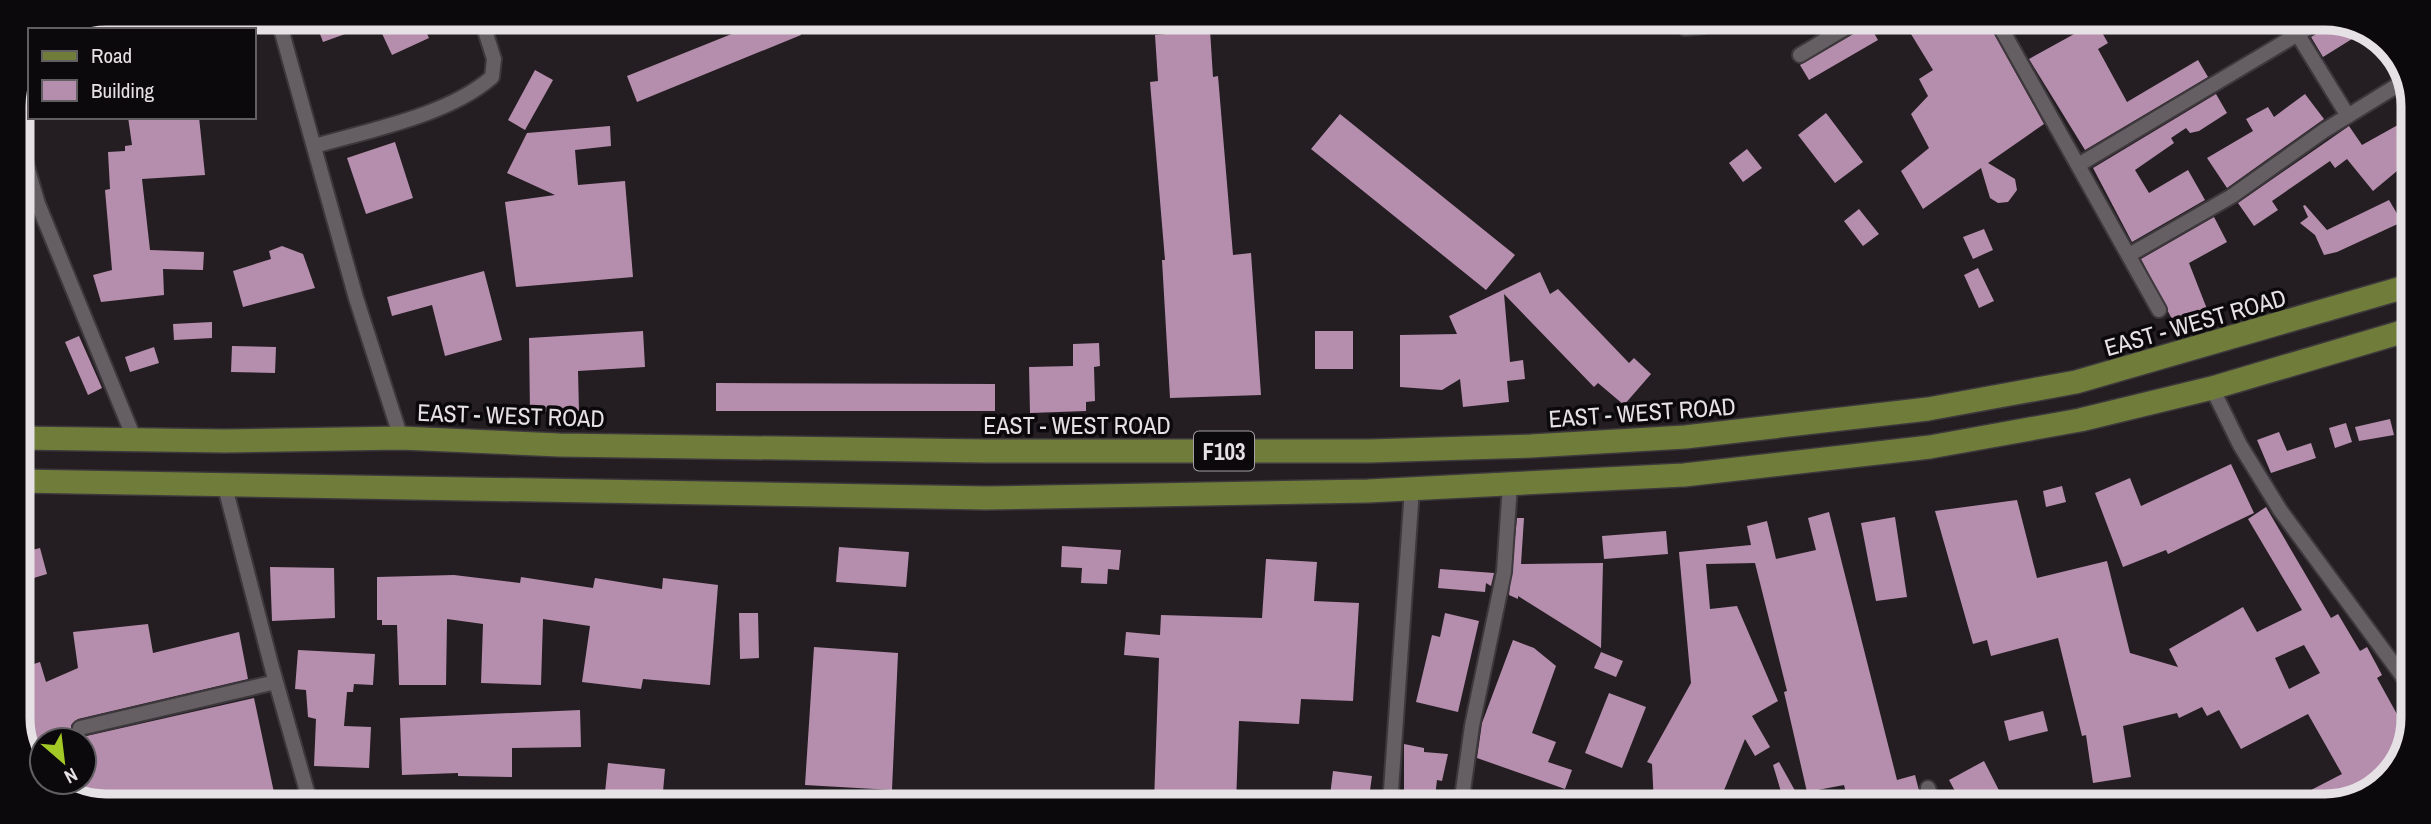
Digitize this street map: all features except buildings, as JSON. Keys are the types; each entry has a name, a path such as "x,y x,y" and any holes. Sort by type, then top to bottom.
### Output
{"main road":[{"name":"EAST - WEST ROAD","path":"30,438 225,441 401,438 559,445 986,451 1369,451 1522,447 1685,437 1928,409 2076,382 2401,288"},
{"name":"F103","path":"30,481 986,498 1412,489 1684,475 1930,447 2080,420 2212,388 2401,332"}],"street":[{"path":"281,30 356,298 401,438"},
{"path":"315,146 407,119 475,92 492,77 494,59 485,30"},
{"path":"1800,55 1842,30"},
{"path":"2002,30 2080,164 2159,310"},
{"path":"2080,164 2291,30"},
{"path":"2295,30 2348,116"},
{"path":"2129,255 2232,195 2398,85"},
{"path":"30,177 38,204 134,438"},
{"path":"2212,388 2240,445 2280,510 2401,674"},
{"path":"224,483 308,794"},
{"path":"1463,794 1472,726 1504,572 1510,485"},
{"path":"1391,794 1412,489"},
{"path":"88,726 276,682"},
{"path":"1928,788 1930,794"}]}
